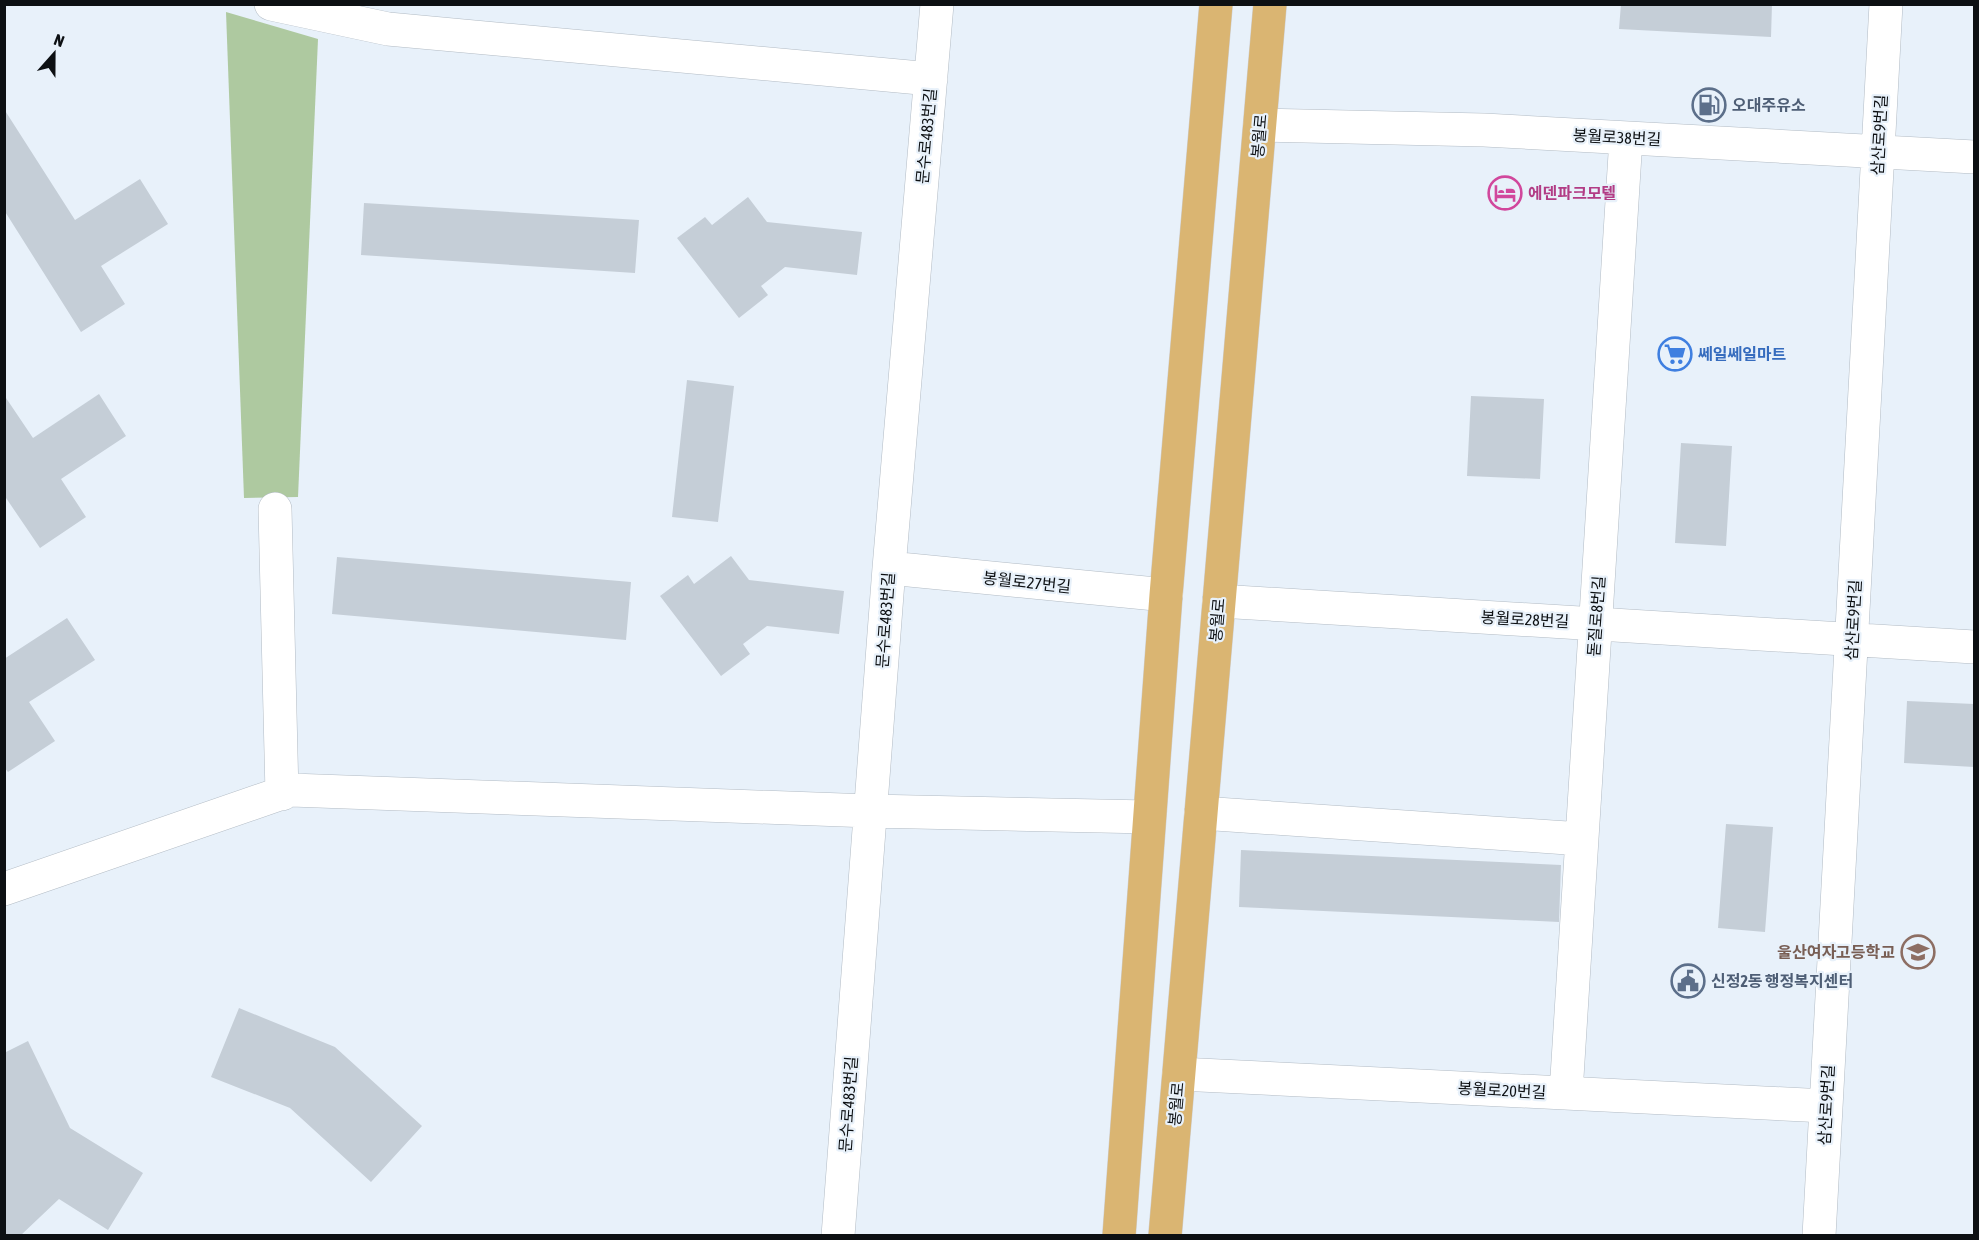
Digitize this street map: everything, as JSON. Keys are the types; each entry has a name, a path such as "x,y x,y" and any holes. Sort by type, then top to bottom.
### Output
{"main road":[{"path":"1119,1236 1166,595 1217,13"},
{"name":"봉월로","path":"1165,1236 1268,15"}],"street":[{"path":"271,4 388,29 931,79"},
{"name":"문수로483번길","path":"838,1236 889,568 937,4"},
{"name":"삼산로9번길","path":"1819,1236 1886,4"},
{"name":"봉월로38번길","path":"1260,125 1484,130 1974,157"},
{"name":"돋질로8번길","path":"1566,1093 1626,138"},
{"path":"275,509 282,794"},
{"name":"봉월로27번길","path":"889,568 1166,595"},
{"name":"봉월로28번길","path":"1219,601 1974,647"},
{"path":"4,889 291,790 870,811 1149,817"},
{"path":"1201,813 1582,839"},
{"name":"봉월로20번길","path":"1179,1074 1826,1106"}],"green space":[{"path":"226,12 318,39 298,497 244,498"}],"building":[{"path":"1621,4 1772,4 1771,37 1619,29"},
{"path":"4,109 75,220 140,179 168,224 101,266 125,304 81,332 4,210"},
{"path":"748,197 767,222 862,232 857,275 785,267 761,286 768,295 739,318 677,238 705,217 712,225"},
{"path":"364,203 639,220 635,273 361,255"},
{"path":"687,380 734,386 718,522 672,517"},
{"path":"99,394 126,436 61,479 86,517 40,548 4,495 4,395 33,438"},
{"path":"1471,396 1544,399 1540,479 1467,476"},
{"path":"1681,443 1732,446 1726,546 1675,543"},
{"path":"731,556 749,580 844,591 839,634 767,626 743,644 750,654 721,676 660,596 688,575 694,584"},
{"path":"337,557 631,582 626,640 332,614"},
{"path":"67,618 95,660 29,702 55,741 8,772 4,767 4,659"},
{"path":"1907,701 1974,704 1974,767 1904,763"},
{"path":"1726,824 1773,827 1765,932 1718,928"},
{"path":"1241,850 1561,865 1559,922 1239,907"},
{"path":"239,1008 335,1047 422,1126 371,1182 290,1108 211,1077"},
{"path":"28,1041 70,1128 143,1173 108,1230 59,1199 20,1236 4,1236 4,1053"}],"place":[{"name":"오대주유소","path":"1709,105"},
{"name":"에덴파크모텔","path":"1505,193"},
{"name":"쎄일쎄일마트","path":"1675,354"},
{"name":"울산여자고등학교","path":"1918,952"},
{"name":"신정2동 행정복지센터","path":"1688,981"}]}
